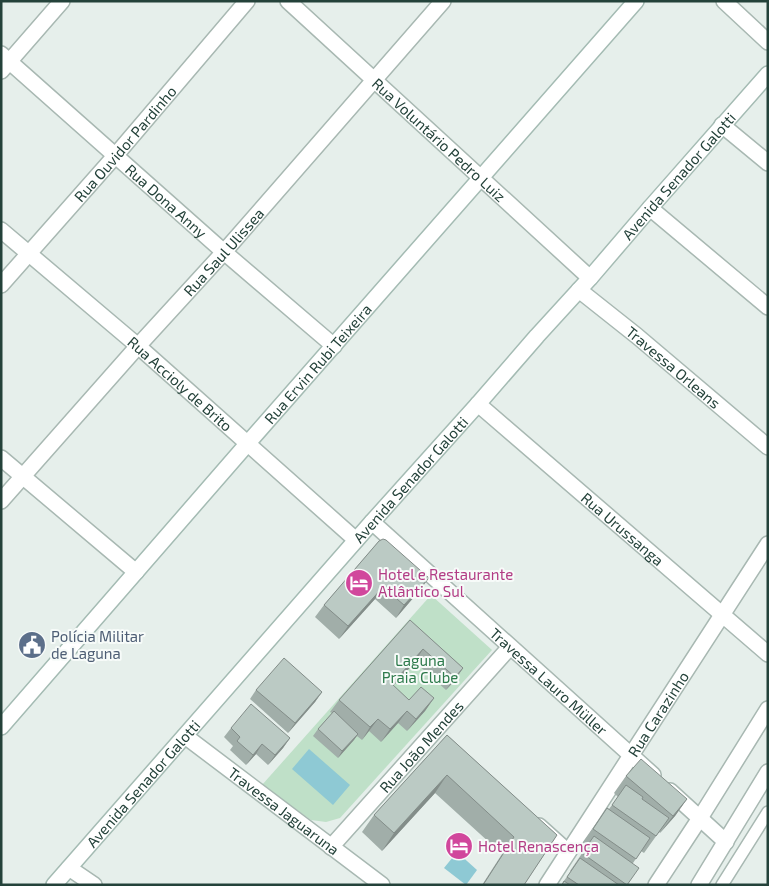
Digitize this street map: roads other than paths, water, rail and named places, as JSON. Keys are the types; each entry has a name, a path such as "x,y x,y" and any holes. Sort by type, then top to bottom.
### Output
{"street":[{"path":"4,62 62,1"},
{"name":"Rua Ouvidor Pardinho","path":"1,285 115,156 246,1"},
{"name":"Rua Voluntário Pedro Luiz","path":"288,1 590,278"},
{"name":"Rua Saul Ulissea","path":"1,501 224,252 443,1"},
{"name":"Rua Ervin Rubi Teixeira","path":"1,727 636,1"},
{"path":"724,1 768,42"},
{"name":"Rua Dona Anny","path":"4,62 334,346"},
{"name":"Avenida Senador Galotti","path":"54,885 768,74"},
{"path":"722,126 768,163"},
{"path":"650,208 768,307"},
{"name":"Rua Accioly de Brito","path":"1,230 138,346 356,540"},
{"name":"Travessa Orleans","path":"579,290 768,446"},
{"name":"Rua Urussanga","path":"478,404 768,654"},
{"path":"1,458 136,572"},
{"name":"Travessa Lauro Müller","path":"372,522 726,842"},
{"name":"Rua Carazinho","path":"547,885 768,544"},
{"name":"Rua João Mendes","path":"331,846 510,647"},
{"path":"656,885 768,709"},
{"path":"434,732 448,744"},
{"name":"Travessa Jaguaruna","path":"185,736 382,885"},
{"path":"698,885 768,772"},
{"path":"722,885 768,812"},
{"path":"526,814 568,852"},
{"path":"69,868 94,885"}],"water":[{"path":"309,749 350,785 333,805 292,769"},
{"path":"457,852 477,870 466,885 444,868"}],"place":[{"name":"Hotel e Restaurante Atlântico Sul","path":"359,583"},
{"name":"Polícia Militar de Laguna","path":"32,645"},
{"name":"Hotel Renascença","path":"459,846"}],"park label":[{"name":"Laguna Praia Clube","path":"420,668"}]}
